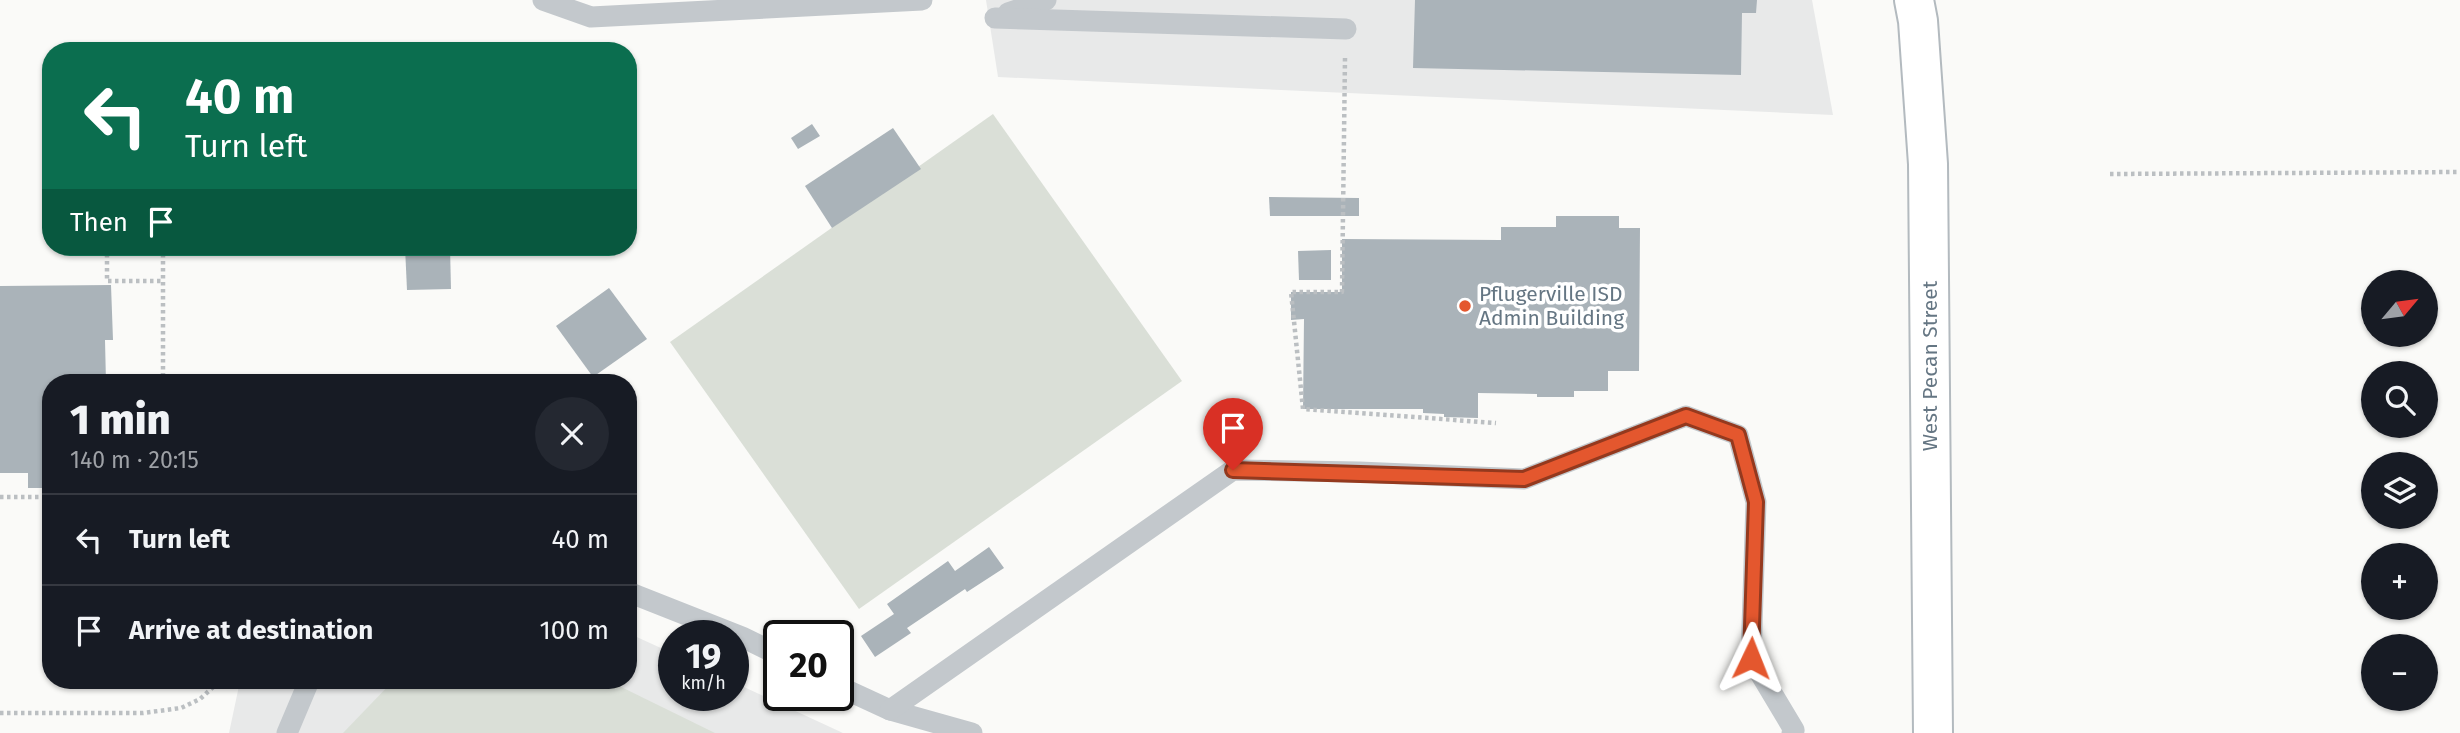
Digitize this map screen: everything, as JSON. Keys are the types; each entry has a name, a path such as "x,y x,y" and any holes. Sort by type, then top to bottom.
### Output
{"main road":[{"name":"West Pecan Street","path":"1914,0 1918,21 1928,164 1933,733"}],"lane":[{"path":"543,0 591,17 922,0"},
{"path":"993,9 1046,0"},
{"path":"993,9 1346,29"},
{"path":"890,710 1233,470 1524,479 1686,416 1738,435 1756,502 1751,658 1794,730 1792,733"},
{"path":"637,596 763,647"},
{"path":"287,733 306,689"},
{"path":"854,693 890,710 972,733"}],"path":[{"path":"1346,29 1342,292 1291,292 1303,408 1496,423"},
{"path":"2110,174 2460,172"},
{"path":"107,256 107,281 163,281"},
{"path":"163,256 163,374"},
{"path":"0,497 42,497"},
{"path":"0,713 156,712 181,708 200,699 211,689"}],"shaded area":[{"path":"986,0 1812,0 1833,115 998,77"},
{"path":"993,114 1182,381 859,609 670,342"},
{"path":"637,637 658,647 658,711 749,711 749,689 763,696 763,711 796,711 843,733 229,733 238,689 637,689"},
{"path":"385,689 625,689 658,705 658,711 670,711 715,733 343,733"}],"building":[{"path":"1415,0 1757,0 1756,13 1742,13 1741,75 1413,68"},
{"path":"812,124 820,136 798,149 791,138"},
{"path":"893,128 921,169 832,228 805,186"},
{"path":"1269,197 1359,198 1359,216 1270,216"},
{"name":"Pflugerville ISD Admin Building","path":"1556,216 1619,216 1619,228 1640,228 1639,371 1608,371 1608,391 1574,391 1574,397 1478,393 1478,418 1444,417 1444,414 1423,413 1423,409 1303,409 1304,319 1291,320 1291,292 1342,292 1342,239 1501,240 1501,227 1556,227"},
{"path":"1331,250 1331,280 1299,280 1298,251"},
{"path":"405,256 450,256 451,289 407,290"},
{"path":"111,285 113,340 105,340 106,374 42,374 42,488 28,488 28,473 0,473 0,286"},
{"path":"609,288 647,339 597,374 591,374 556,326"},
{"path":"989,547 1004,568 967,592 965,589 907,628 911,633 875,657 861,636 894,614 887,604 948,561 955,571"}],"place":[{"name":"Pflugerville ISD Admin Building","path":"1465,306"}],"route":[{"path":"1233,470 1524,479 1686,416 1738,435 1756,502 1751,658"}]}
